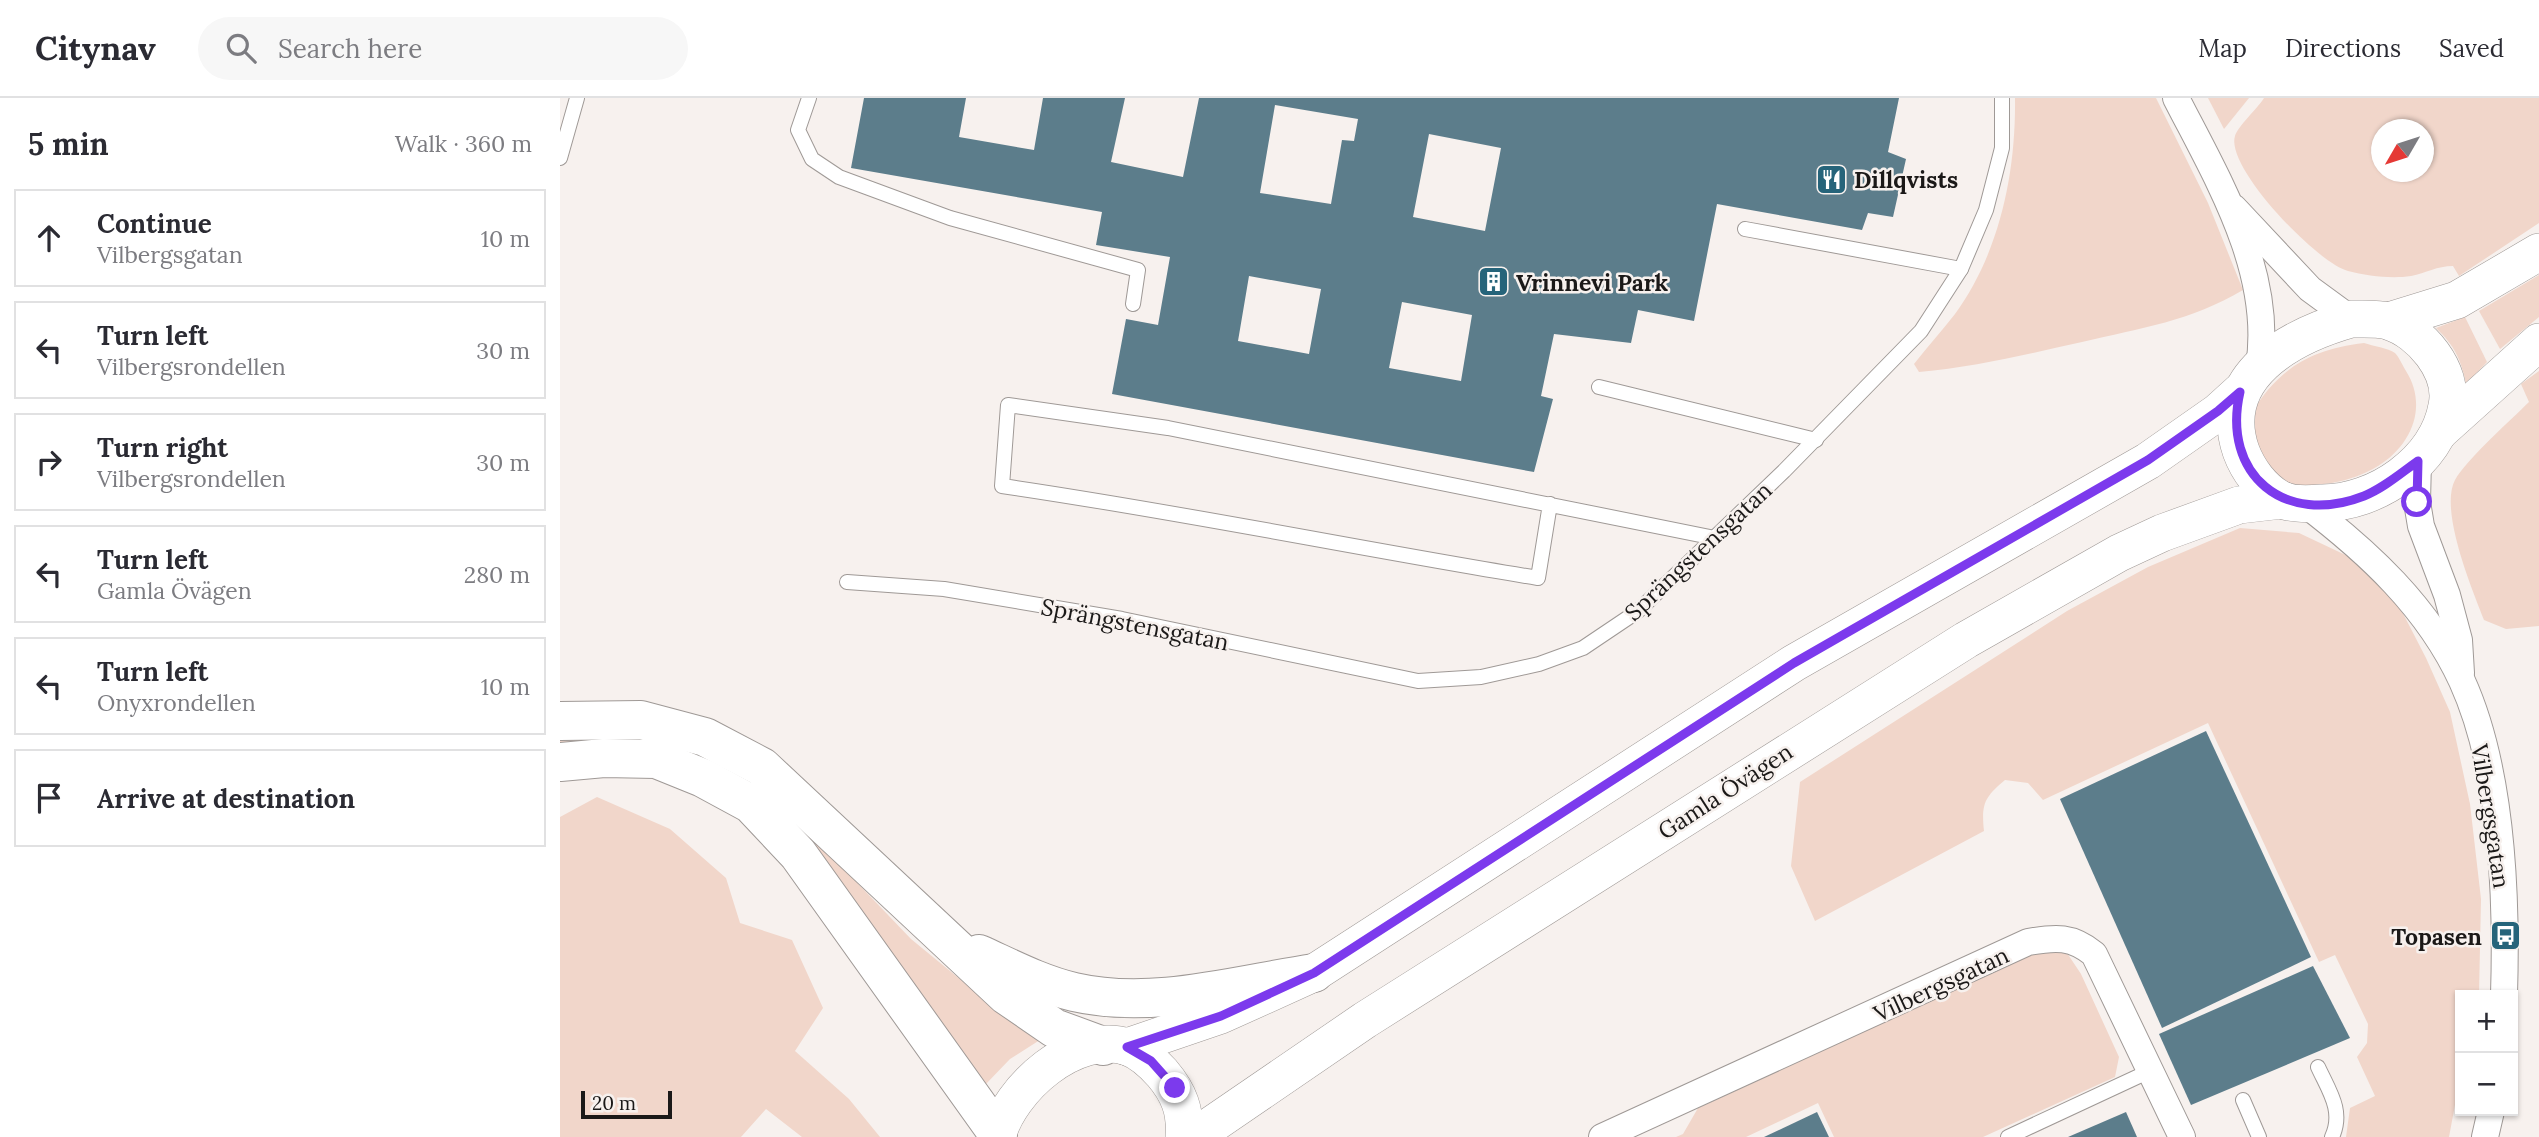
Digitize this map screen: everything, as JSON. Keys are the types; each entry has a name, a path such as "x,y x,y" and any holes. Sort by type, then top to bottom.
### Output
{"highway":[{"path":"560,721 608,718 641,720 705,737 762,767 1006,995 1054,1028 1115,1046"},
{"path":"560,762 604,758 656,759 703,778 751,804 798,854 997,1135"},
{"path":"941,935 1026,976 1075,992 1141,998 1189,994 1314,973"}],"main road":[{"path":"997,1135 1003,1116 1021,1088 1052,1063 1078,1052 1115,1046 1221,1016 1314,973 1794,663 2148,460 2218,411 2250,379 2301,337 2319,328 2351,319 2389,321 2457,300 2539,252"},
{"path":"2389,321 2426,346 2440,366 2448,396 2428,447"},
{"path":"2250,379 2235,416 2235,435 2245,462 2258,481 2293,502 2337,503 2364,496 2428,447 2539,342"},
{"name":"Gamla Övägen","path":"1194,1137 1365,1020 1966,640 2119,553 2162,533 2239,505 2293,502"},
{"path":"1115,1046 1151,1061 1175,1088 1185,1115 1184,1137"}],"street":[{"path":"2176,98 2230,205 2260,296 2264,335 2250,379"},
{"path":"2230,205 2310,289 2351,319"},
{"name":"Vilbergsgatan","path":"2428,447 2417,502 2421,526 2447,595 2459,640 2462,682 2485,756 2497,827 2505,936 2504,990"},
{"name":"Vilbergsgatan","path":"2293,502 2353,541 2408,597 2462,682"},
{"name":"Vilbergsgatan","path":"1610,1135 2028,942 2051,937 2079,942 2094,954 2182,1137"},
{"path":"2485,1137 2490,1116"}],"lane":[{"path":"560,158 577,98"},
{"path":"809,98 798,130 812,159 839,177 950,218 1138,270 1133,304"},
{"name":"Sprängstensgatan","path":"847,582 944,589 1095,615 1418,681 1481,677 1539,664 1583,648 1638,611 1816,440 1921,331 1961,269 1986,210 2002,148 2002,98"},
{"path":"1745,229 1961,269"},
{"path":"1599,387 1816,440"},
{"path":"1550,504 1538,578 1343,546 1139,506 1002,486 1008,405 1168,428 1550,504 1715,538"},
{"path":"2318,1067 2337,1109 2337,1126 2332,1137"},
{"path":"2008,1137 2152,1070"},
{"path":"2243,1100 2259,1137"}],"shaded area":[{"path":"2015,98 2156,98 2208,203 2243,290 2204,309 2145,328 2001,360 1919,372 1914,364 1971,290 1994,238 2008,183 2015,126"},
{"path":"2208,98 2249,98 2224,129"},
{"path":"2264,98 2539,98 2539,223 2459,276 2453,266 2404,277 2348,271 2316,251 2296,233 2258,190 2244,169 2236,150 2235,136"},
{"path":"2539,275 2539,317 2500,349 2479,311"},
{"path":"2465,317 2487,362 2466,384 2456,353 2436,328"},
{"path":"2364,343 2395,353 2413,384 2416,411 2408,436 2390,457 2355,477 2321,484 2285,486 2259,461 2249,417 2271,386 2296,365 2326,351"},
{"path":"2539,371 2539,626 2506,629 2484,620 2459,550 2451,510 2451,493 2455,480 2469,462 2529,402 2521,384"},
{"path":"2240,528 2299,533 2354,559 2394,596 2450,712 2470,804 2481,899 2479,990 2455,990 2455,1105 2449,1137 2346,1137 2350,1108 2375,1096 2357,1057 2367,1043 2368,1024 2335,955 2319,962 2208,723 2043,800 2028,783 2005,780 1986,801 1983,814 1984,831 1815,921 1791,866 1800,782 2067,611 2148,567"},
{"path":"560,735 668,736 731,766 821,845 911,939 983,998 1043,1038 1010,1059 985,1085 739,785 560,749"},
{"path":"597,797 670,829 726,878 740,923 792,940 823,1008 795,1051 849,1099 880,1137 802,1137 766,1109 741,1137 560,1137 560,817"},
{"path":"2043,949 2067,953 2081,974 2119,1057 2115,1077 1983,1137 1834,1137 1818,1103 1746,1137 1676,1137 1683,1134 1698,1108"}],"building":[{"name":"Vrinnevi Park","path":"864,98 966,98 959,137 1034,150 1043,98 1125,98 1111,162 1183,177 1199,98 1899,98 1888,152 1906,159 1893,217 1868,213 1862,230 1717,204 1694,321 1638,310 1631,343 1554,334 1541,396 1553,399 1534,472 1112,394 1126,319 1158,325 1170,257 1096,245 1102,212 851,168","holes":["1275,105 1358,119 1354,141 1342,140 1331,204 1260,193","1429,134 1501,148 1485,231 1413,217","1249,276 1321,289 1309,354 1238,341","1402,302 1472,315 1461,381 1389,368"]},
{"path":"2206,731 2311,957 2162,1028 2060,799"},
{"path":"2313,966 2350,1038 2191,1105 2159,1034"},
{"path":"1817,1112 1829,1137 1764,1137"},
{"path":"2126,1112 2137,1137 2068,1137"}],"place":[{"name":"Dillqvists","path":"1831,179"},
{"name":"Vrinnevi Park","path":"1493,282"},
{"name":"Topasen","path":"2505,936"}],"route":[{"path":"1175,1088 1151,1061 1127,1047 1221,1016 1314,973 1794,663 2148,460 2178,441 2240,392 2235,416 2235,435 2245,462 2258,481 2282,500 2305,504 2337,503 2364,496 2384,486 2418,461 2417,502"}]}
